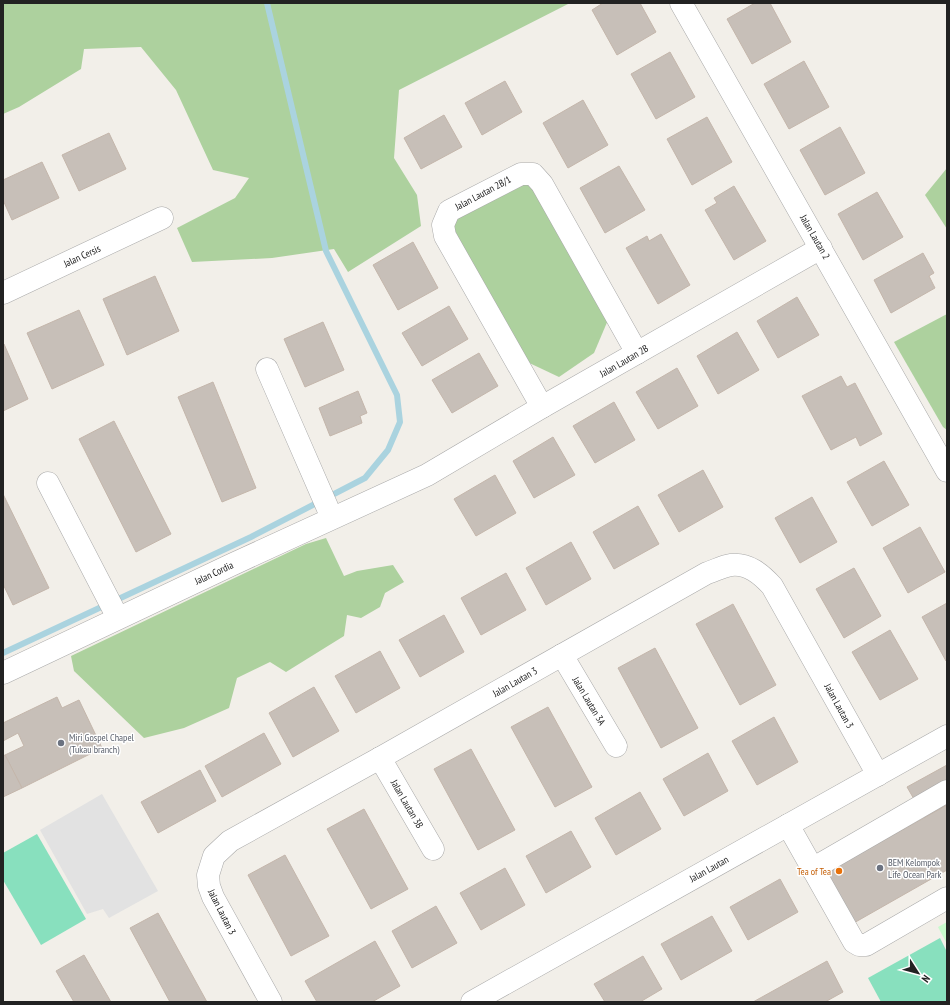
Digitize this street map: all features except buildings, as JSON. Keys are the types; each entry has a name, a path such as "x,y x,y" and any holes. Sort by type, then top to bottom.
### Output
{"street":[{"name":"Jalan Lautan 2","path":"681,3 947,471"},
{"name":"Jalan Lautan 2B/1","path":"542,407 445,236 443,225 449,211 521,174 533,174 542,184 637,353"},
{"name":"Jalan Cersis","path":"3,293 162,218"},
{"name":"Jalan Lautan 2B","path":"427,475 542,407 821,248"},
{"path":"267,369 327,506"},
{"name":"Jalan Cordia","path":"3,673 327,506 427,475"},
{"path":"48,483 116,614"},
{"name":"Jalan Lautan 3","path":"271,1002 213,897 209,886 208,875 214,856 230,842 562,655 707,574 731,565 746,566 761,574 772,586 878,775"},
{"name":"Jalan Lautan 3A","path":"562,655 616,746"},
{"name":"Jalan Lautan","path":"472,1002 947,736"},
{"name":"Jalan Lautan 3B","path":"380,758 433,849"},
{"path":"812,869 947,791"},
{"path":"788,825 854,942 859,945 866,945 947,898"}],"green space":[{"path":"3,3 570,3 399,90 394,158 417,195 421,226 348,272 334,249 272,258 192,262 177,228 235,198 249,178 213,170 176,90 141,47 84,49 81,69 19,107 3,114"},
{"path":"947,168 947,229 925,195"},
{"path":"520,179 539,190 608,320 594,353 559,377 523,360 452,238 454,217"},
{"path":"947,314 947,430 943,427 894,342"},
{"path":"326,538 344,576 357,571 393,565 404,582 385,593 380,607 361,618 347,615 344,636 286,672 270,662 237,678 229,708 184,728 144,738 74,671 71,656 306,544"},
{"path":"37,834 86,919 41,945 3,880 3,853"},
{"path":"947,922 947,944 938,927"},
{"path":"940,938 947,952 947,1002 881,1002 868,978"}],"shaded area":[{"path":"102,794 158,891 109,918 103,909 87,914 40,830"}],"waterway":[{"path":"3,653 251,537 365,478 388,450 400,422 397,395 326,251 267,3"}],"place":[{"name":"Miri Gospel Chapel (Tukau branch)","path":"61,743"},
{"name":"BEM Kelompok Life Ocean Park","path":"880,868"},
{"name":"Tea of Tea","path":"839,871"}]}
